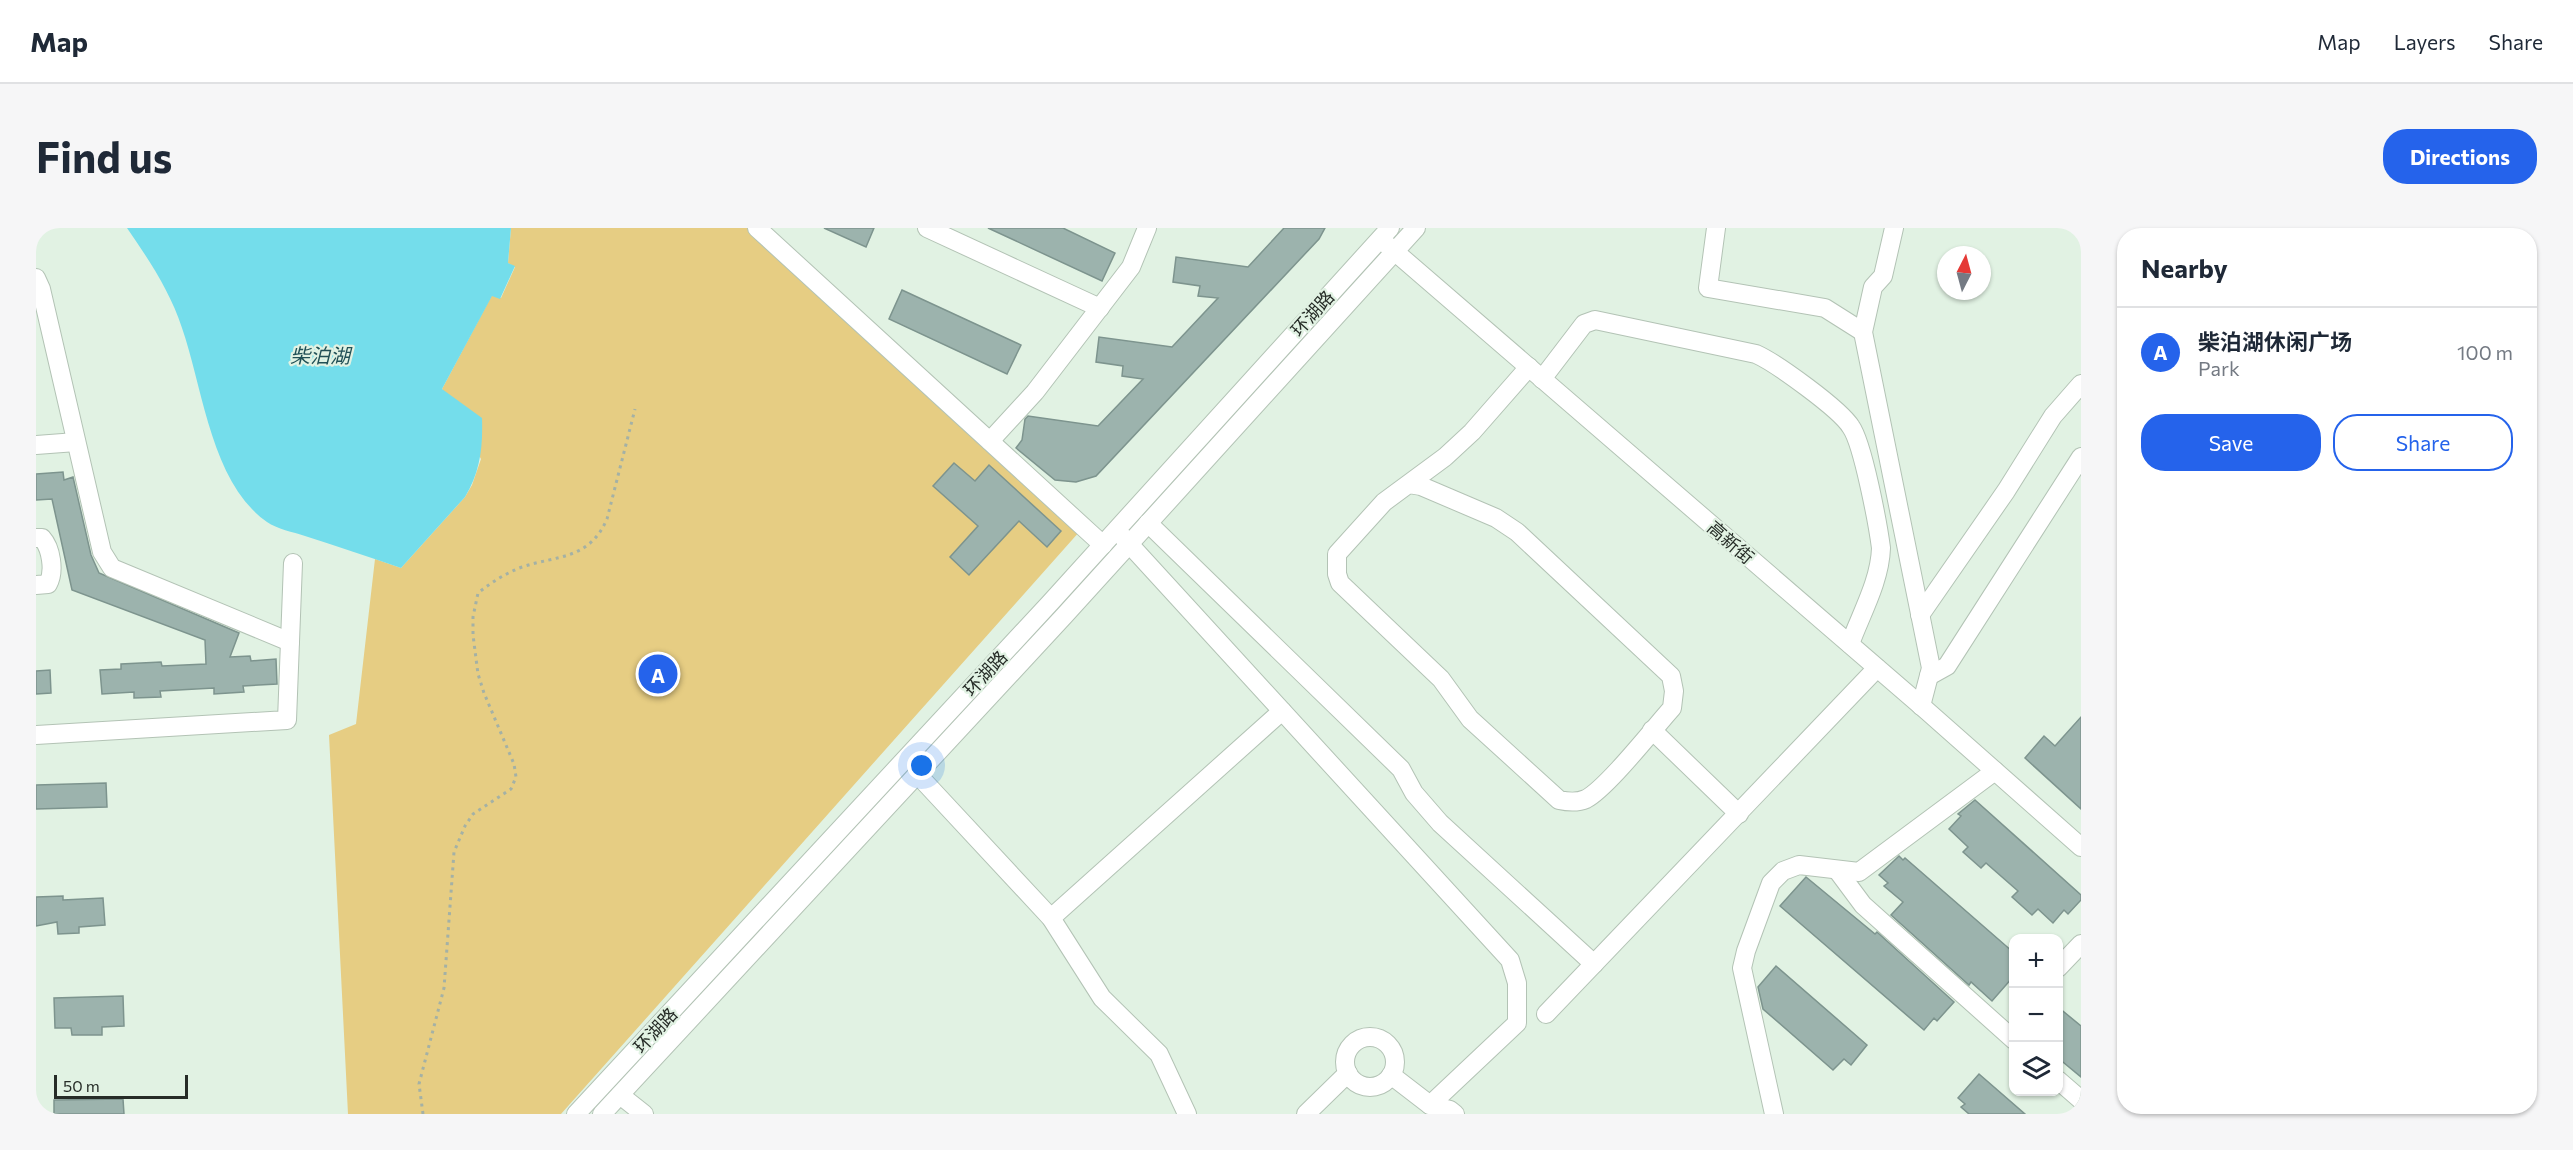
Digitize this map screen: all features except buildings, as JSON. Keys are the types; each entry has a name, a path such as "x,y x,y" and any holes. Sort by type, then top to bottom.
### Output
{"street":[{"path":"757,228 1103,544"},
{"path":"927,228 1100,308"},
{"path":"990,441 1035,392 1131,267 1147,228"},
{"name":"环湖路","path":"602,1114 918,775 1416,228"},
{"path":"1716,228 1707,288 1825,308 1863,332"},
{"path":"1894,228 1883,276 1873,287 1863,332 1930,668 1921,706"},
{"name":"环湖路","path":"576,1114 1116,530 1385,234"},
{"name":"高新街","path":"1385,234 1394,251 1850,644 2081,847"},
{"path":"36,278 41,289 102,552 112,568 290,642"},
{"path":"1410,484 1421,486 1496,518 1517,532 1671,675 1674,691 1672,708 1602,786 1586,798 1571,802 1558,800 1470,718 1441,679 1340,583 1337,574 1337,554 1384,502 1410,484 1472,432 1584,324 1595,320 1756,354 1772,361 1845,419 1856,437 1881,548 1881,560 1850,644"},
{"path":"1920,615 2006,491 2053,416 2081,384"},
{"path":"36,445 76,442"},
{"path":"1929,676 1947,666 2081,457"},
{"path":"1148,523 1401,769 1414,793 1440,823 1594,964"},
{"path":"1116,530 1510,960 1519,996 1517,1023 1430,1109"},
{"path":"36,538 42,538 48,544 52,576 48,584 36,585"},
{"path":"36,735 286,720 294,563"},
{"path":"1546,1014 1877,668"},
{"path":"1051,918 1282,711"},
{"path":"1652,730 1739,814"},
{"path":"1774,1114 1742,968 1771,883 1791,867 1799,865 1859,872 1867,868 1995,771"},
{"path":"918,775 1051,918 1102,998 1159,1054 1187,1114"},
{"path":"1837,870 1863,905 2009,1028"},
{"path":"2063,963 2081,944"},
{"path":"1368,1037 1381,1039 1391,1048 1395,1061 1391,1075 1386,1080 1372,1086 1358,1083 1348,1073 1345,1058 1356,1041 1368,1037"},
{"path":"1306,1114 1348,1073"},
{"path":"1391,1075 1430,1109 1450,1110 1455,1114"},
{"path":"2063,1084 2081,1100"},
{"path":"620,1095 644,1114"}],"path":[{"path":"423,1114 419,1084 444,988 454,852 473,814 511,789 516,777 514,764 483,693 478,674 473,636 473,617 478,592 522,567 574,554 597,536 607,519 635,409"}],"shaded area":[{"path":"511,228 749,228 1080,531 561,1114 348,1114 329,735 356,724 375,559 401,568 465,497 472,485 481,459 442,389 492,295 501,298 515,267 508,263"}],"water":[{"name":"柴泊湖","path":"127,228 511,228 508,263 515,266 500,299 492,296 442,389 482,418 481,450 477,469 465,497 401,568 275,527 248,505 233,484 211,433 182,328 171,301 151,264"}],"place":[{"name":"柴泊湖休闲广场","path":"658,674"}]}
